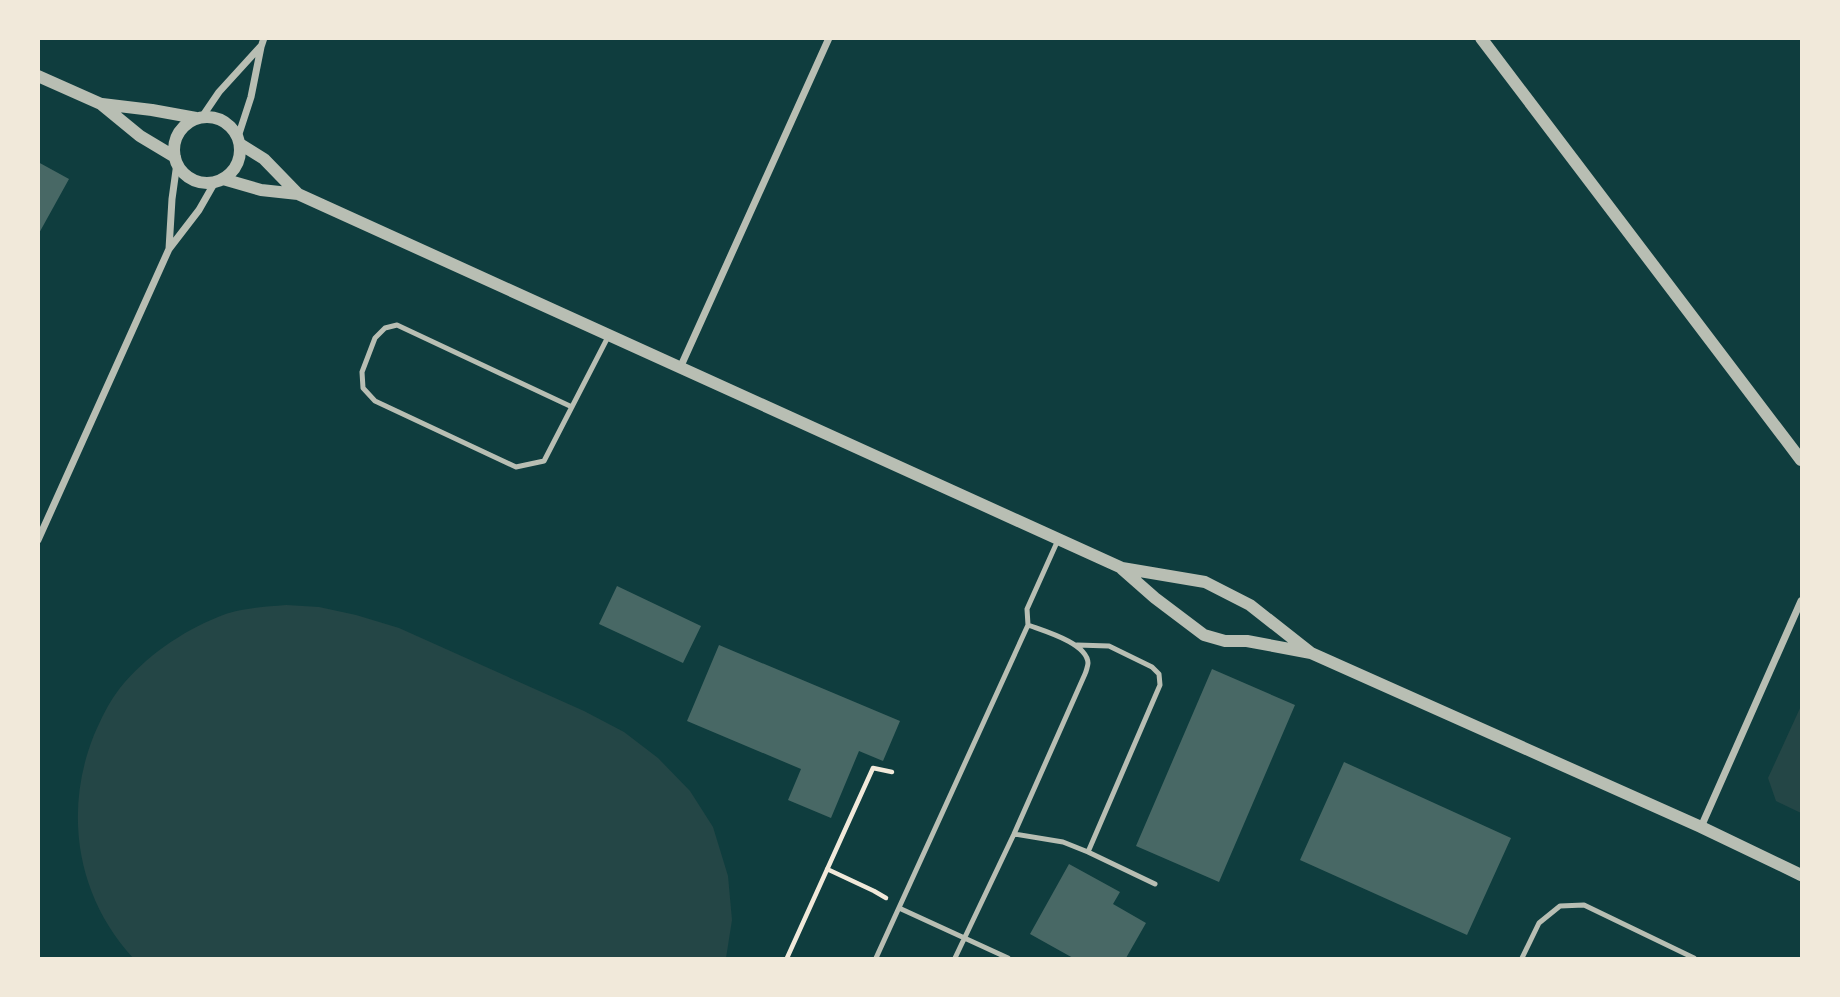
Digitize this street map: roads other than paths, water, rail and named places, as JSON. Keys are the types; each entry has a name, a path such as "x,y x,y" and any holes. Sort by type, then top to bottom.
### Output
{"street":[{"path":"38,540 169,249 219,180 231,173 237,164 240,155 239,141 264,38"},
{"path":"680,368 829,38"},
{"path":"1481,38 1801,460"},
{"path":"169,249 176,138 188,123 199,118 261,47"},
{"path":"38,76 101,104 140,136 176,160 181,171 188,177 197,181 219,180 261,190 298,194 1122,569 1205,582 1250,605 1311,653"},
{"path":"101,104 223,121 229,125 239,141 264,159 298,194"},
{"path":"1122,569 1204,635 1225,641 1247,641 1311,653 1701,827 1801,875"},
{"path":"1701,827 1801,601"}],"lane":[{"path":"572,407 397,325 385,328 375,338 362,372 363,388 375,401 516,467 544,461 572,407 609,335"},
{"path":"876,958 1028,625 1027,609 1058,540"},
{"path":"1028,625 1077,645 1109,646 1152,667 1159,674 1160,685 1088,852"},
{"path":"955,958 1085,674 1088,663 1085,654 1077,645"},
{"path":"1014,834 1063,842 1155,884"},
{"path":"1522,958 1539,923 1560,906 1584,905 1694,958"},
{"path":"899,908 1008,958"}]}
